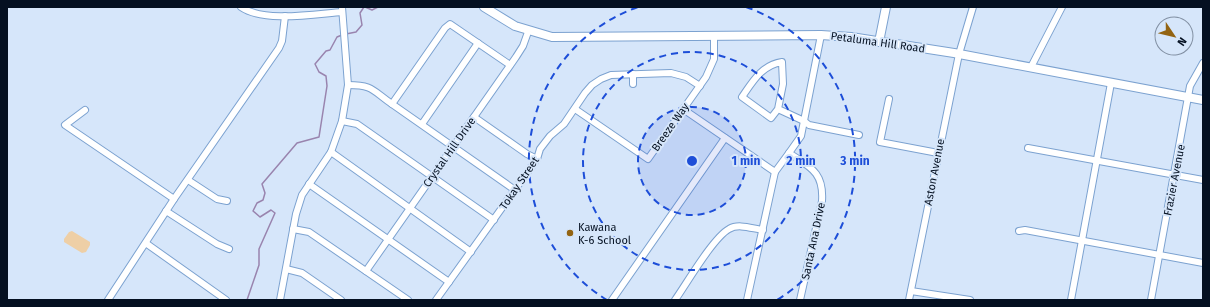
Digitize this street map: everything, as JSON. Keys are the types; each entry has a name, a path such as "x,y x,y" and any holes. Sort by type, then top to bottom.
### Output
{"main road":[{"name":"Petaluma Hill Road","path":"484,7 505,21 528,32 563,38 821,35 851,37 959,54 1203,100"},
{"path":"879,42 886,7"}],"street":[{"path":"241,7 259,14 285,16 342,10 344,25 348,85 342,120 331,152 302,196 293,230 280,300"},
{"name":"Aston Avenue","path":"909,300 959,54 973,7"},
{"path":"1031,67 1062,7"},
{"path":"108,300 174,199 279,48 282,41 285,16"},
{"path":"392,104 447,26 454,26 510,65"},
{"name":"Crystal Hill Drive","path":"366,271 523,46 528,32"},
{"path":"747,300 775,172 801,136 821,35"},
{"name":"Breeze Way","path":"575,109 648,159 708,73 714,59 714,36"},
{"path":"422,124 478,43"},
{"path":"782,62 783,84 778,109 771,118 742,97 764,68 774,63 782,62"},
{"name":"Frazier Avenue","path":"1151,300 1190,86 1203,63"},
{"path":"633,74 633,84"},
{"name":"Tokay Street","path":"436,300 537,159 540,149 545,142 564,124 592,85 601,79 612,75 678,74 700,86"},
{"path":"1071,300 1112,83"},
{"path":"348,85 370,87 515,190"},
{"path":"889,99 880,142 938,153"},
{"path":"683,109 775,172"},
{"path":"778,109 804,121 809,125 859,135"},
{"path":"85,110 65,125 174,199"},
{"path":"474,117 527,154 537,159"},
{"path":"342,120 357,124 494,220"},
{"path":"612,300 725,138"},
{"path":"1028,148 1203,180"},
{"path":"331,152 471,252"},
{"name":"Santa Ana Drive","path":"789,153 813,169 820,177 823,187 822,200 800,300"},
{"path":"188,180 217,199 226,201"},
{"path":"309,184 449,282"},
{"path":"166,211 217,244 229,249"},
{"path":"675,300 714,244 730,228 739,226 762,230"},
{"path":"293,230 309,232 408,300"},
{"path":"1019,231 1025,230 1203,263"},
{"path":"146,244 226,300"},
{"path":"286,269 302,273 341,300"},
{"path":"911,291 970,300"}],"shaded area":[{"path":"72,231 90,242 86,252 82,253 64,242 64,239 69,232"}],"waterway":[{"path":"346,34 356,32 362,25 360,13 364,7"},
{"path":"365,7 372,10 378,7"},
{"path":"247,300 259,265 259,249 275,213 271,210 260,217 253,211 257,203 263,200 265,193 262,184 297,143 319,137 327,86 326,76 319,72 315,64 326,51 330,50 337,37 342,35"}],"place":[{"name":"Kawana K-6 School","path":"570,233"}]}
